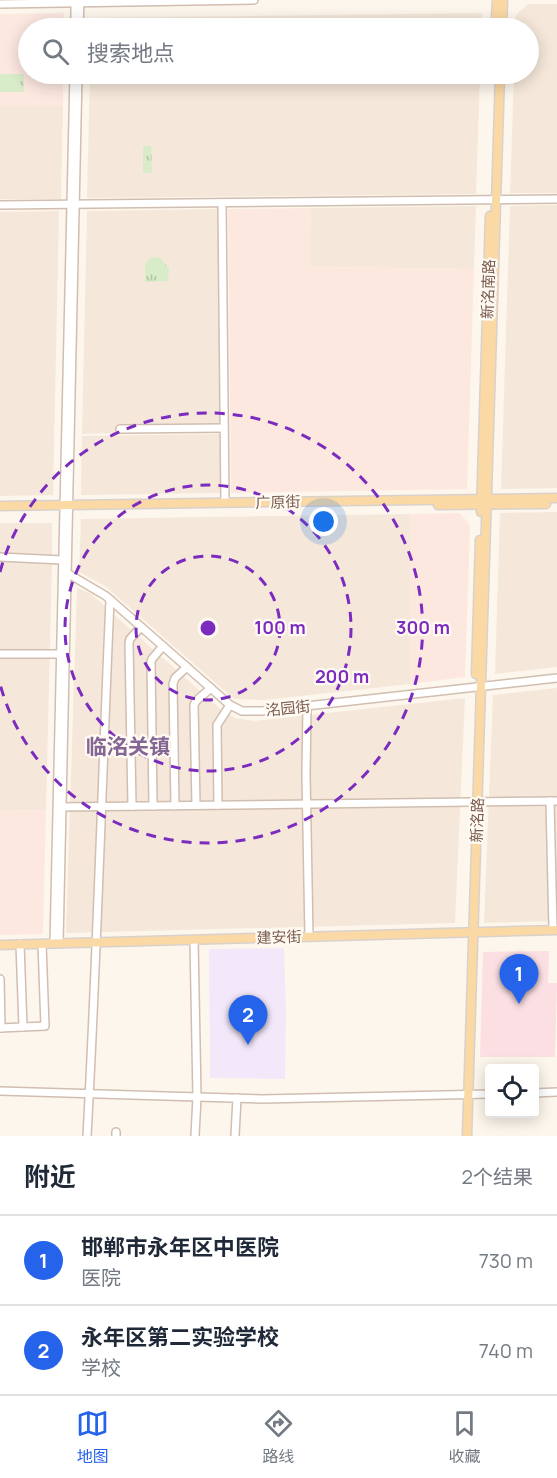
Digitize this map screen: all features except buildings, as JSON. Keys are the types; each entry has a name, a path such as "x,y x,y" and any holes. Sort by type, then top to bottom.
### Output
{"main road":[{"path":"496,18 497,0"},
{"path":"502,18 503,0"},
{"name":"新洺南路","path":"494,199 495,84"},
{"name":"新洺南路","path":"484,502 500,84"},
{"name":"广原街","path":"0,506 66,508 484,502 557,498"},
{"name":"新洺路","path":"461,1136 465,1095 471,932 484,502"},
{"name":"广原街","path":"0,511 225,503 557,504"},
{"name":"建安街","path":"0,945 555,930"},
{"name":"新洺路","path":"465,1095 467,1136"}],"street":[{"path":"0,4 254,0"},
{"path":"76,18 77,2"},
{"path":"77,2 79,18"},
{"path":"56,943 67,573 66,508 74,84"},
{"path":"73,204 78,84"},
{"path":"0,205 557,199"},
{"path":"222,203 225,503"},
{"path":"120,429 224,428"},
{"path":"59,807 62,560 66,508"},
{"path":"0,557 62,560"},
{"name":"洺园街","path":"67,573 85,582 110,600 230,705 242,711 250,712 557,678"},
{"path":"87,1136 110,600"},
{"path":"132,806 129,643 141,627"},
{"path":"153,806 151,661 163,646"},
{"path":"0,654 60,654"},
{"path":"175,806 173,684 175,678 186,667"},
{"path":"196,805 194,705 211,688"},
{"path":"218,805 217,725 230,705"},
{"path":"307,706 309,937"},
{"path":"59,807 554,801 555,930"},
{"path":"194,940 197,1097 195,1136"},
{"path":"20,944 23,1027"},
{"path":"0,979 1,1028 45,1026 42,944"},
{"path":"0,1092 310,1099 485,1094"},
{"path":"539,1093 557,1092"},
{"path":"235,1136 237,1098"}],"shaded area":[{"path":"528,4 557,4 557,193 510,193 514,84 539,84 539,18 516,18"},
{"path":"64,13 64,18 18,18 18,84 63,84 63,106 0,106 0,14"},
{"path":"482,13 482,18 91,18"},
{"path":"90,84 480,84 476,194 87,198"},
{"path":"0,106 63,106 61,199 0,199"},
{"path":"557,205 557,488 501,489 510,206"},
{"path":"476,206 474,269 309,267 311,208"},
{"path":"311,208 310,267 474,269 467,489 231,493 228,209"},
{"path":"218,209 220,424 119,425 118,433 82,434 87,211"},
{"path":"59,211 53,495 0,496 0,212"},
{"path":"220,434 220,493 81,495 82,436"},
{"path":"557,512 557,667 495,674 500,513"},
{"path":"459,513 470,527 465,677 410,684 410,514"},
{"path":"410,514 410,684 265,700 234,699 105,586 79,572 81,519"},
{"path":"0,523 52,523 52,555 0,553"},
{"path":"0,562 52,563 46,810 0,811"},
{"path":"77,588 90,593 219,708 235,718 254,721 465,698 455,923 66,933"},
{"path":"557,688 557,921 484,923 493,695"},
{"path":"46,810 43,934 0,935 0,811"},
{"path":"284,948 285,1079 210,1078 209,949"},
{"path":"549,951 548,983 557,983 555,1057 480,1057 483,952"}],"green space":[{"path":"0,74 18,74 18,84 24,84 24,92 0,92"},
{"path":"143,146 151,146 152,173 143,173"},
{"path":"151,257 160,258 169,268 168,281 145,282 145,264"}],"place":[{"name":"邯郸市永年区中医院","path":"519,1004"},
{"name":"永年区第二实验学校","path":"248,1045"}],"district":[{"name":"临洺关镇","path":"128,746"}]}
